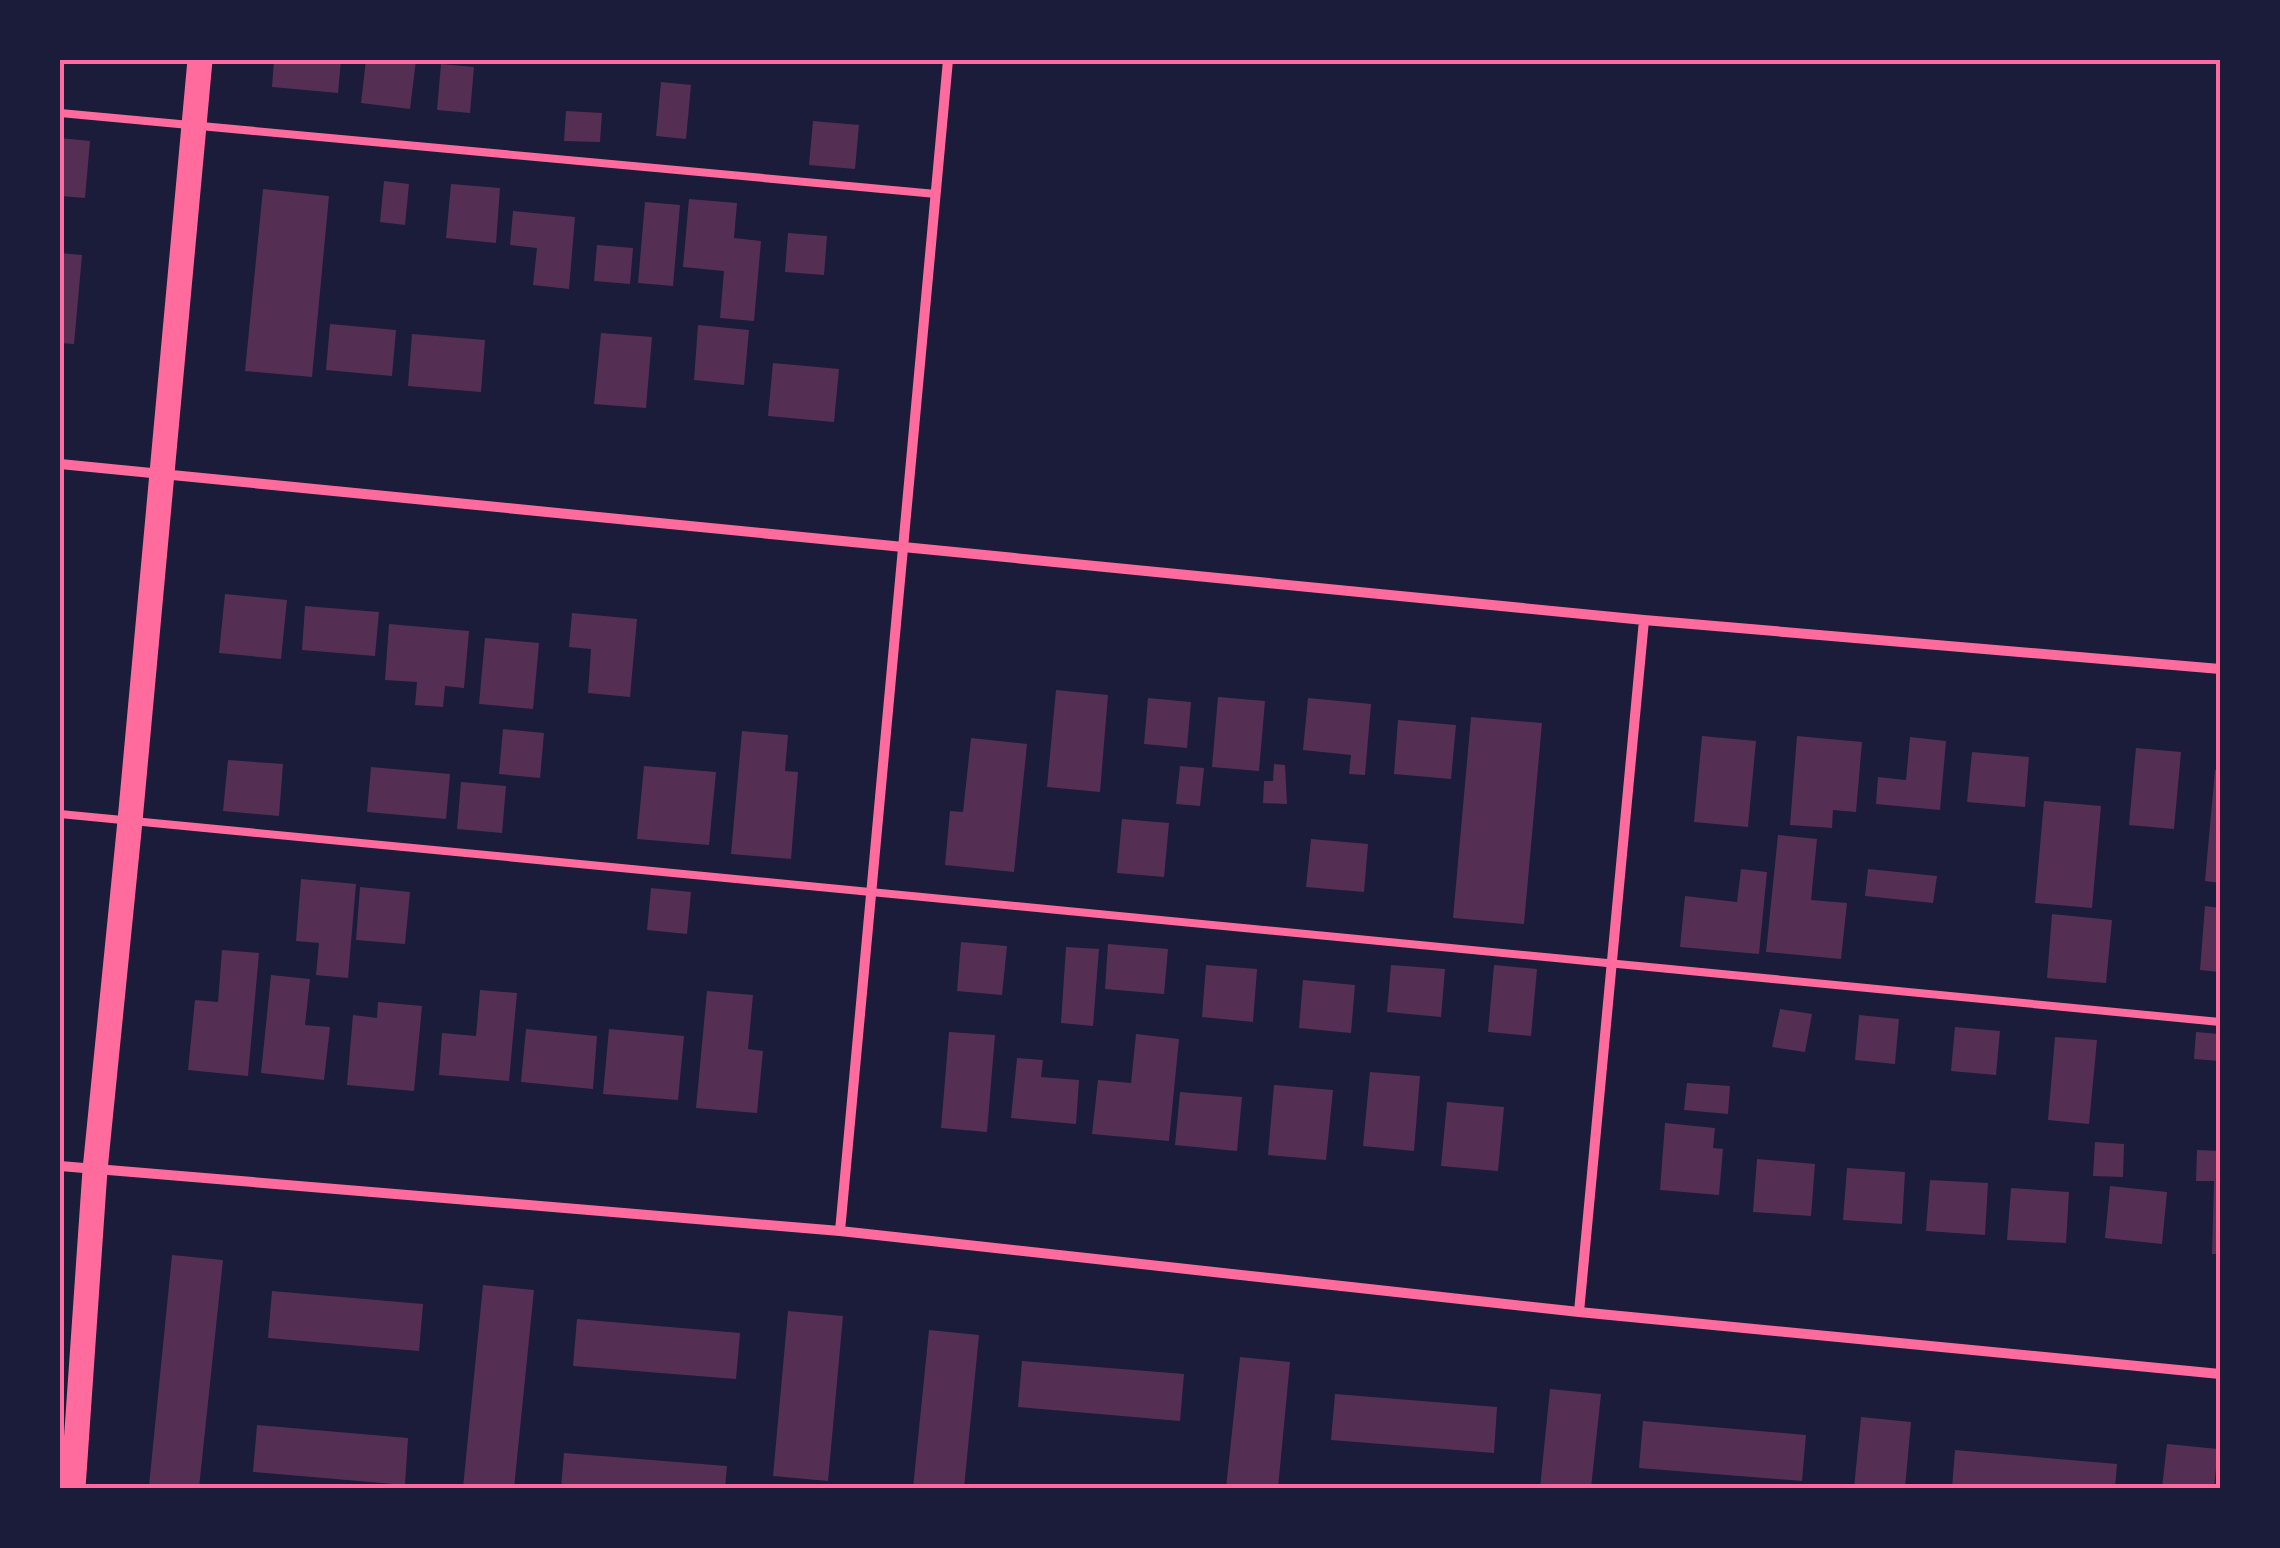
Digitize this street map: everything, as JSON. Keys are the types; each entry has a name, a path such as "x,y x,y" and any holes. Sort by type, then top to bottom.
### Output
{"main road":[{"path":"72,1488 94,1170 200,60"}],"street":[{"path":"840,1231 948,60"},
{"path":"60,464 1644,620 2220,669"},
{"path":"1579,1312 1644,620"},
{"path":"60,1166 840,1231 1579,1312 2220,1374"}],"lane":[{"path":"60,113 936,194"},
{"path":"60,814 2220,1022"}],"building":[{"path":"274,60 341,60 338,93 272,87"},
{"path":"366,60 416,60 410,109 361,103"},
{"path":"441,64 474,67 470,113 437,110"},
{"path":"661,82 691,85 686,139 656,136"},
{"path":"566,111 602,113 600,142 564,141"},
{"path":"813,121 859,125 855,169 809,165"},
{"path":"60,138 90,141 85,198 60,196"},
{"path":"384,181 409,184 405,225 380,222"},
{"path":"451,184 500,188 496,243 446,238"},
{"path":"263,189 329,196 312,377 245,371"},
{"path":"689,199 737,203 734,238 761,241 754,321 720,318 724,271 683,267"},
{"path":"645,202 680,205 673,286 638,283"},
{"path":"513,211 575,217 569,289 533,285 537,248 510,245"},
{"path":"788,233 827,236 824,275 785,272"},
{"path":"597,245 633,248 630,284 594,281"},
{"path":"60,253 82,255 74,344 60,343"},
{"path":"330,324 396,330 392,376 326,370"},
{"path":"698,325 749,330 744,385 694,380"},
{"path":"601,333 652,337 646,408 594,404"},
{"path":"412,334 485,340 481,392 408,386"},
{"path":"773,363 839,369 834,422 768,416"},
{"path":"225,594 287,600 281,659 219,653"},
{"path":"305,606 379,612 375,656 302,650"},
{"path":"572,613 637,619 630,697 588,693 591,649 569,647"},
{"path":"389,624 469,631 464,688 445,686 443,707 415,705 417,682 385,680"},
{"path":"485,638 539,643 533,709 479,704"},
{"path":"1056,690 1108,695 1100,792 1047,787"},
{"path":"1218,697 1265,701 1259,771 1212,767"},
{"path":"1148,698 1191,702 1187,748 1144,744"},
{"path":"1308,698 1371,704 1365,775 1349,774 1351,755 1303,750"},
{"path":"1471,717 1542,723 1524,924 1453,918"},
{"path":"1398,720 1456,725 1451,779 1394,774"},
{"path":"503,729 544,733 540,778 499,774"},
{"path":"742,731 788,735 785,771 798,772 791,859 731,854"},
{"path":"1702,736 1756,741 1748,827 1694,822"},
{"path":"1797,736 1862,742 1856,812 1833,810 1832,828 1790,825"},
{"path":"1910,737 1946,741 1940,810 1876,804 1878,777 1906,780"},
{"path":"971,738 1027,744 1014,872 945,865 950,811 963,812"},
{"path":"2136,748 2181,752 2174,829 2129,825"},
{"path":"1972,752 2029,757 2025,807 1967,802"},
{"path":"228,760 283,764 279,816 223,811"},
{"path":"1274,764 1285,765 1287,804 1263,803 1264,781 1273,781"},
{"path":"644,766 716,772 709,845 637,839"},
{"path":"1180,766 1204,768 1200,806 1176,804"},
{"path":"371,767 450,774 446,819 367,812"},
{"path":"2215,770 2220,770 2220,883 2205,881"},
{"path":"461,782 506,786 502,833 457,829"},
{"path":"2044,801 2101,806 2092,908 2035,903"},
{"path":"1122,819 1169,823 1164,877 1117,873"},
{"path":"1778,835 1817,839 1811,900 1847,903 1841,959 1766,952"},
{"path":"1311,839 1368,844 1364,892 1306,887"},
{"path":"1741,869 1767,872 1759,954 1680,947 1685,896 1737,902"},
{"path":"1868,869 1937,876 1933,903 1865,896"},
{"path":"301,879 356,884 348,978 316,975 319,943 296,941"},
{"path":"360,887 410,892 405,944 356,940"},
{"path":"651,888 691,892 687,934 647,930"},
{"path":"2205,906 2220,908 2220,972 2200,970"},
{"path":"2052,914 2112,920 2106,983 2047,978"},
{"path":"961,942 1007,946 1002,995 957,991"},
{"path":"1108,944 1168,949 1164,994 1105,989"},
{"path":"1066,947 1099,949 1093,1026 1061,1023"},
{"path":"222,950 259,953 248,1076 188,1070 195,1000 218,1002"},
{"path":"1206,965 1257,969 1253,1022 1202,1017"},
{"path":"1391,965 1445,969 1441,1017 1387,1012"},
{"path":"1494,965 1537,969 1531,1036 1488,1032"},
{"path":"271,975 310,979 305,1025 330,1027 324,1080 261,1073"},
{"path":"1303,980 1355,985 1351,1033 1299,1028"},
{"path":"480,990 517,993 509,1081 439,1075 442,1033 476,1036"},
{"path":"707,991 753,995 748,1049 763,1051 757,1113 696,1108"},
{"path":"378,1002 422,1006 414,1091 347,1085 353,1015 377,1018"},
{"path":"1780,1009 1812,1014 1805,1052 1772,1047"},
{"path":"1859,1015 1899,1019 1895,1064 1855,1060"},
{"path":"1955,1027 2000,1031 1996,1075 1951,1071"},
{"path":"526,1029 597,1036 593,1089 521,1082"},
{"path":"609,1029 684,1036 678,1100 603,1094"},
{"path":"949,1032 995,1035 987,1132 941,1128"},
{"path":"2196,1032 2220,1034 2220,1061 2194,1059"},
{"path":"1136,1034 1179,1039 1169,1141 1092,1134 1098,1080 1131,1083"},
{"path":"2055,1037 2097,1040 2089,1124 2048,1120"},
{"path":"1017,1058 1043,1060 1041,1077 1079,1080 1076,1124 1011,1118"},
{"path":"1370,1072 1420,1076 1414,1151 1363,1146"},
{"path":"1687,1083 1730,1086 1728,1114 1684,1110"},
{"path":"1274,1085 1333,1090 1326,1160 1268,1155"},
{"path":"1180,1092 1242,1097 1237,1151 1175,1145"},
{"path":"1447,1102 1504,1107 1498,1171 1441,1166"},
{"path":"1665,1123 1715,1128 1713,1148 1723,1149 1719,1195 1660,1190"},
{"path":"2095,1142 2124,1144 2123,1177 2093,1176"},
{"path":"2197,1150 2220,1151 2220,1254 2212,1254 2214,1181 2196,1181"},
{"path":"1757,1159 1815,1164 1811,1216 1753,1212"},
{"path":"1847,1168 1905,1172 1902,1224 1843,1220"},
{"path":"1930,1180 1988,1183 1985,1235 1926,1231"},
{"path":"2110,1186 2167,1192 2162,1244 2105,1238"},
{"path":"2011,1188 2069,1192 2066,1243 2007,1240"},
{"path":"172,1255 223,1260 199,1488 149,1486"},
{"path":"483,1285 534,1290 514,1488 463,1488"},
{"path":"272,1291 423,1304 419,1351 268,1338"},
{"path":"788,1311 843,1316 828,1481 773,1476"},
{"path":"577,1319 740,1333 736,1379 573,1366"},
{"path":"929,1330 979,1335 964,1488 913,1488"},
{"path":"1240,1357 1290,1362 1278,1488 1226,1488"},
{"path":"1022,1361 1184,1374 1180,1421 1018,1407"},
{"path":"1550,1389 1601,1394 1591,1488 1540,1488"},
{"path":"1335,1394 1497,1407 1494,1453 1331,1440"},
{"path":"1861,1417 1911,1422 1905,1488 1854,1488"},
{"path":"1643,1421 1806,1435 1802,1481 1639,1468"},
{"path":"257,1425 408,1438 405,1485 253,1472"},
{"path":"2167,1444 2218,1449 2214,1488 2162,1488"},
{"path":"1955,1450 2117,1464 2115,1488 1952,1488"},
{"path":"564,1453 727,1466 725,1488 561,1488"}]}
